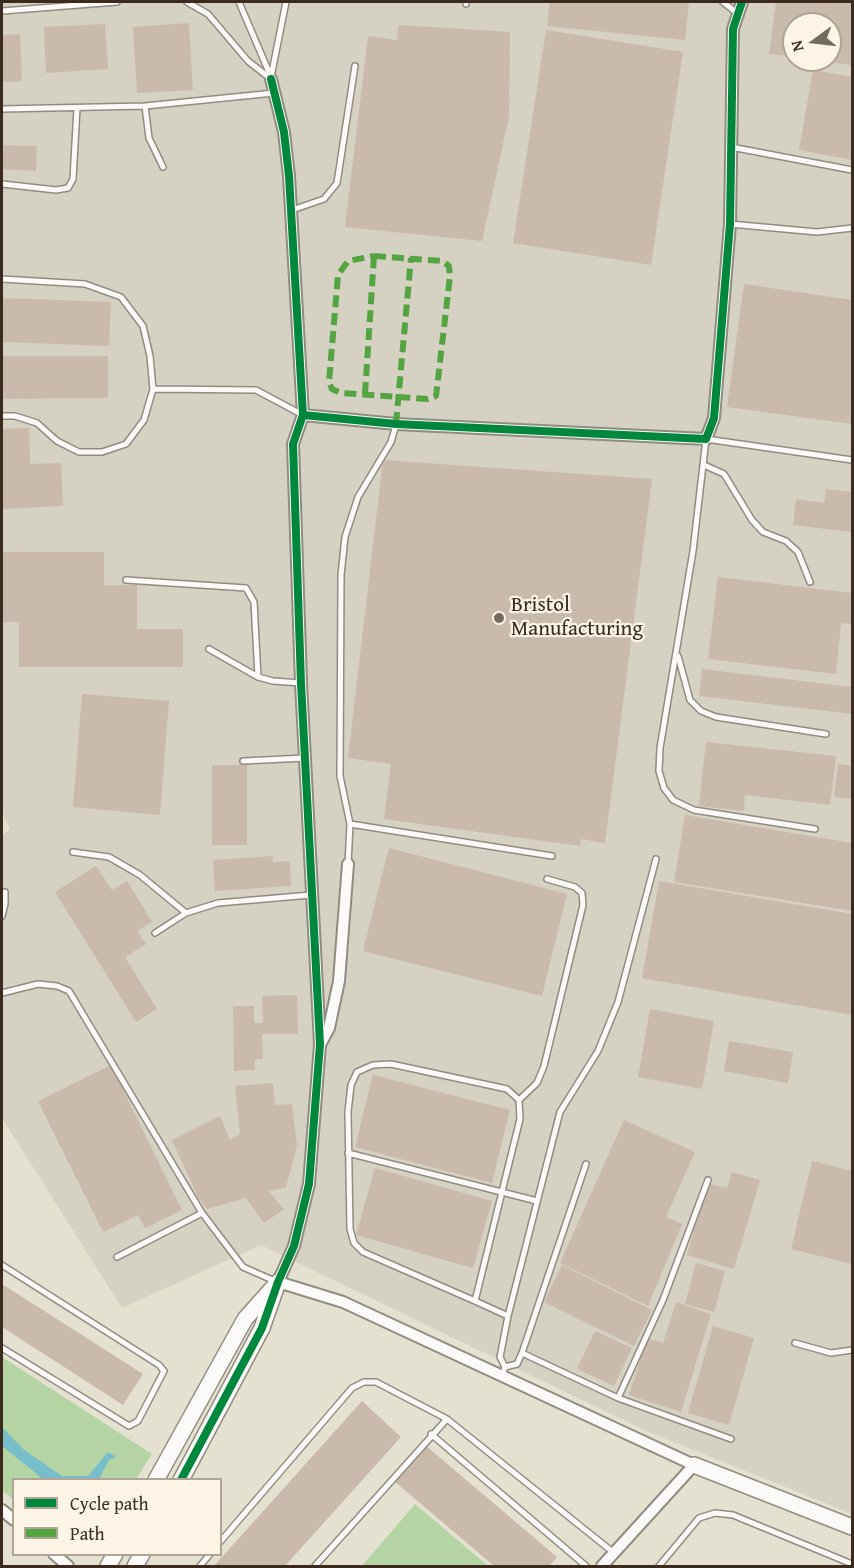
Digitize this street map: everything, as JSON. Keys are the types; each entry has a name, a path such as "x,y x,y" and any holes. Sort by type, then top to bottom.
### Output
{"street":[{"path":"303,415 396,424 706,439 714,418 730,224 733,29 742,2"},
{"path":"183,1478 262,1328 278,1282 294,1246 309,1184 320,1044 301,683 292,444 303,415 284,132 271,79"},
{"path":"320,1044 329,1028 339,981 348,864"},
{"path":"278,1282 343,1302 504,1371 694,1465 852,1527"},
{"path":"157,1478 244,1319 278,1282"},
{"path":"602,1566 694,1465"},
{"path":"56,1556 68,1566"}],"lane":[{"path":"2,11 117,2"},
{"path":"187,2 208,14 248,61 271,79"},
{"path":"239,2 271,79"},
{"path":"271,79 286,2"},
{"path":"723,2 737,13"},
{"path":"290,210 324,200 337,183 354,66"},
{"path":"2,109 145,106 275,93"},
{"path":"145,106 149,138 163,167"},
{"path":"2,184 56,190 68,188 73,179 77,108"},
{"path":"731,147 852,170"},
{"path":"730,224 817,232 852,228"},
{"path":"2,279 85,284 121,297 143,326 150,356 153,389 144,420 126,444 102,452 79,452 57,441 37,423 15,416 2,416"},
{"path":"153,389 256,390 303,415"},
{"path":"348,864 350,824 340,776 341,575 345,537 358,497 391,442 396,424"},
{"path":"815,829 694,810 672,800 664,788 659,771 660,748 678,651 706,439 852,460"},
{"path":"704,465 724,474 752,520 763,532 786,541 798,552 810,582"},
{"path":"126,580 246,588 254,602 258,677"},
{"path":"209,649 258,677 273,681 301,683"},
{"path":"678,651 690,700 701,711 716,717 826,734"},
{"path":"243,761 305,758"},
{"path":"350,824 552,856"},
{"path":"73,852 109,857 140,875 186,913"},
{"path":"586,1164 522,1353 517,1364 504,1371 500,1357 508,1316 560,1112 598,1051 618,1002 656,859"},
{"path":"519,1100 537,1083 544,1066 584,905 582,893 575,886 547,879"},
{"path":"2,916 5,892"},
{"path":"156,933 186,913 218,903 311,895"},
{"path":"2,993 38,984 57,986 69,991 202,1213 243,1266 278,1282"},
{"path":"475,1301 520,1119 519,1100 507,1089 391,1064 373,1065 357,1072 351,1085 348,1153 350,1229 354,1243 363,1252 508,1316"},
{"path":"348,1153 537,1201"},
{"path":"618,1398 663,1300 708,1180"},
{"path":"117,1257 202,1213"},
{"path":"2,1264 159,1365 164,1371 138,1421 129,1426 2,1348"},
{"path":"795,1343 831,1353 852,1350"},
{"path":"522,1353 618,1398 731,1439"},
{"path":"222,1540 352,1388 364,1382 376,1382 447,1419 614,1553"},
{"path":"315,1566 431,1434 447,1419"},
{"path":"431,1434 586,1566"},
{"path":"659,1566 699,1518 715,1513 733,1515 852,1564"}],"shaded area":[{"path":"2,2 852,2 852,1514 644,1430 261,1245 122,1308 2,1118 2,835 10,830 2,811"}],"green space":[{"path":"2,1357 152,1454 137,1478 12,1478 12,1498 2,1490"},
{"path":"415,1504 488,1566 362,1566"}],"water":[{"path":"2,1427 23,1449 62,1476 88,1476 108,1452 116,1457 109,1460 100,1478 42,1478 2,1446"}],"building":[{"path":"550,2 689,2 685,40 547,26"},
{"path":"776,2 852,2 852,65 842,64 842,12 782,12 782,56 769,54"},
{"path":"189,23 193,90 137,93 133,27"},
{"path":"105,24 108,69 46,73 44,27"},
{"path":"398,25 510,32 509,116 482,241 345,227 368,36 397,40"},
{"path":"546,30 683,52 651,265 513,243"},
{"path":"20,34 22,81 2,82 2,35"},
{"path":"813,72 852,77 852,160 799,150"},
{"path":"2,145 37,146 36,171 2,169"},
{"path":"744,284 852,300 852,424 727,407"},
{"path":"2,298 111,302 109,346 2,342"},
{"path":"2,356 108,356 108,398 2,399"},
{"path":"29,428 30,464 61,463 63,506 2,509 2,429"},
{"name":"Bristol Manufacturing","path":"383,460 652,479 605,843 581,839 580,846 384,819 391,764 348,758"},
{"path":"826,489 852,492 852,532 793,525 796,499 824,503"},
{"path":"2,552 104,552 104,585 137,585 137,629 183,629 183,667 19,667 19,622 2,622"},
{"path":"718,577 852,593 852,624 841,623 836,674 708,659"},
{"path":"702,669 852,687 852,714 699,696"},
{"path":"82,694 169,701 160,815 73,807"},
{"path":"706,742 836,756 830,805 745,795 744,811 699,806"},
{"path":"838,764 852,766 852,799 834,797"},
{"path":"212,765 247,765 247,845 212,845"},
{"path":"685,815 852,843 852,911 674,882"},
{"path":"389,848 567,894 542,996 363,951"},
{"path":"273,856 273,862 290,861 291,886 215,891 213,860"},
{"path":"96,866 112,890 127,881 152,922 137,931 146,944 125,957 157,1009 136,1022 55,892"},
{"path":"659,881 852,914 852,1015 642,978"},
{"path":"297,995 298,1034 262,1034 263,1059 255,1059 255,1070 234,1071 233,1006 254,1006 254,1023 263,1023 262,996"},
{"path":"650,1009 714,1021 702,1089 638,1077"},
{"path":"729,1041 793,1052 788,1083 724,1071"},
{"path":"111,1065 182,1210 145,1228 138,1215 103,1232 38,1101"},
{"path":"373,1075 510,1110 492,1183 355,1147"},
{"path":"273,1083 275,1105 292,1104 297,1146 286,1187 268,1191 284,1209 264,1223 246,1198 207,1209 198,1197 172,1140 220,1116 230,1140 240,1134 235,1086"},
{"path":"624,1120 695,1152 666,1217 682,1224 648,1306 560,1263"},
{"path":"812,1161 852,1171 852,1264 791,1249"},
{"path":"375,1168 492,1201 473,1268 356,1235"},
{"path":"732,1172 760,1180 734,1269 687,1255 707,1183 727,1188"},
{"path":"696,1263 725,1271 714,1312 685,1304"},
{"path":"562,1265 652,1310 634,1346 544,1302"},
{"path":"2,1284 143,1374 123,1405 2,1327"},
{"path":"676,1302 711,1314 681,1412 629,1395 647,1338 663,1343"},
{"path":"713,1326 754,1338 729,1425 688,1413"},
{"path":"595,1331 632,1348 614,1386 577,1369"},
{"path":"362,1401 401,1437 285,1566 214,1566"},
{"path":"425,1445 557,1557 549,1566 494,1566 394,1481"}],"marked path":[{"path":"374,256 442,261 449,266 450,276 436,396 428,399 341,393 332,389 329,382 338,275 348,261 374,256"},
{"path":"365,394 374,256"},
{"path":"396,424 411,258"}],"cycle path":[{"path":"303,415 396,424 706,439 714,418 730,224 733,29 742,2"},
{"path":"182,1478 262,1328 278,1282 294,1246 309,1184 320,1044 301,683 293,444 303,415 289,176 284,132 271,79"}],"place":[{"name":"Bristol Manufacturing","path":"499,618"}]}
